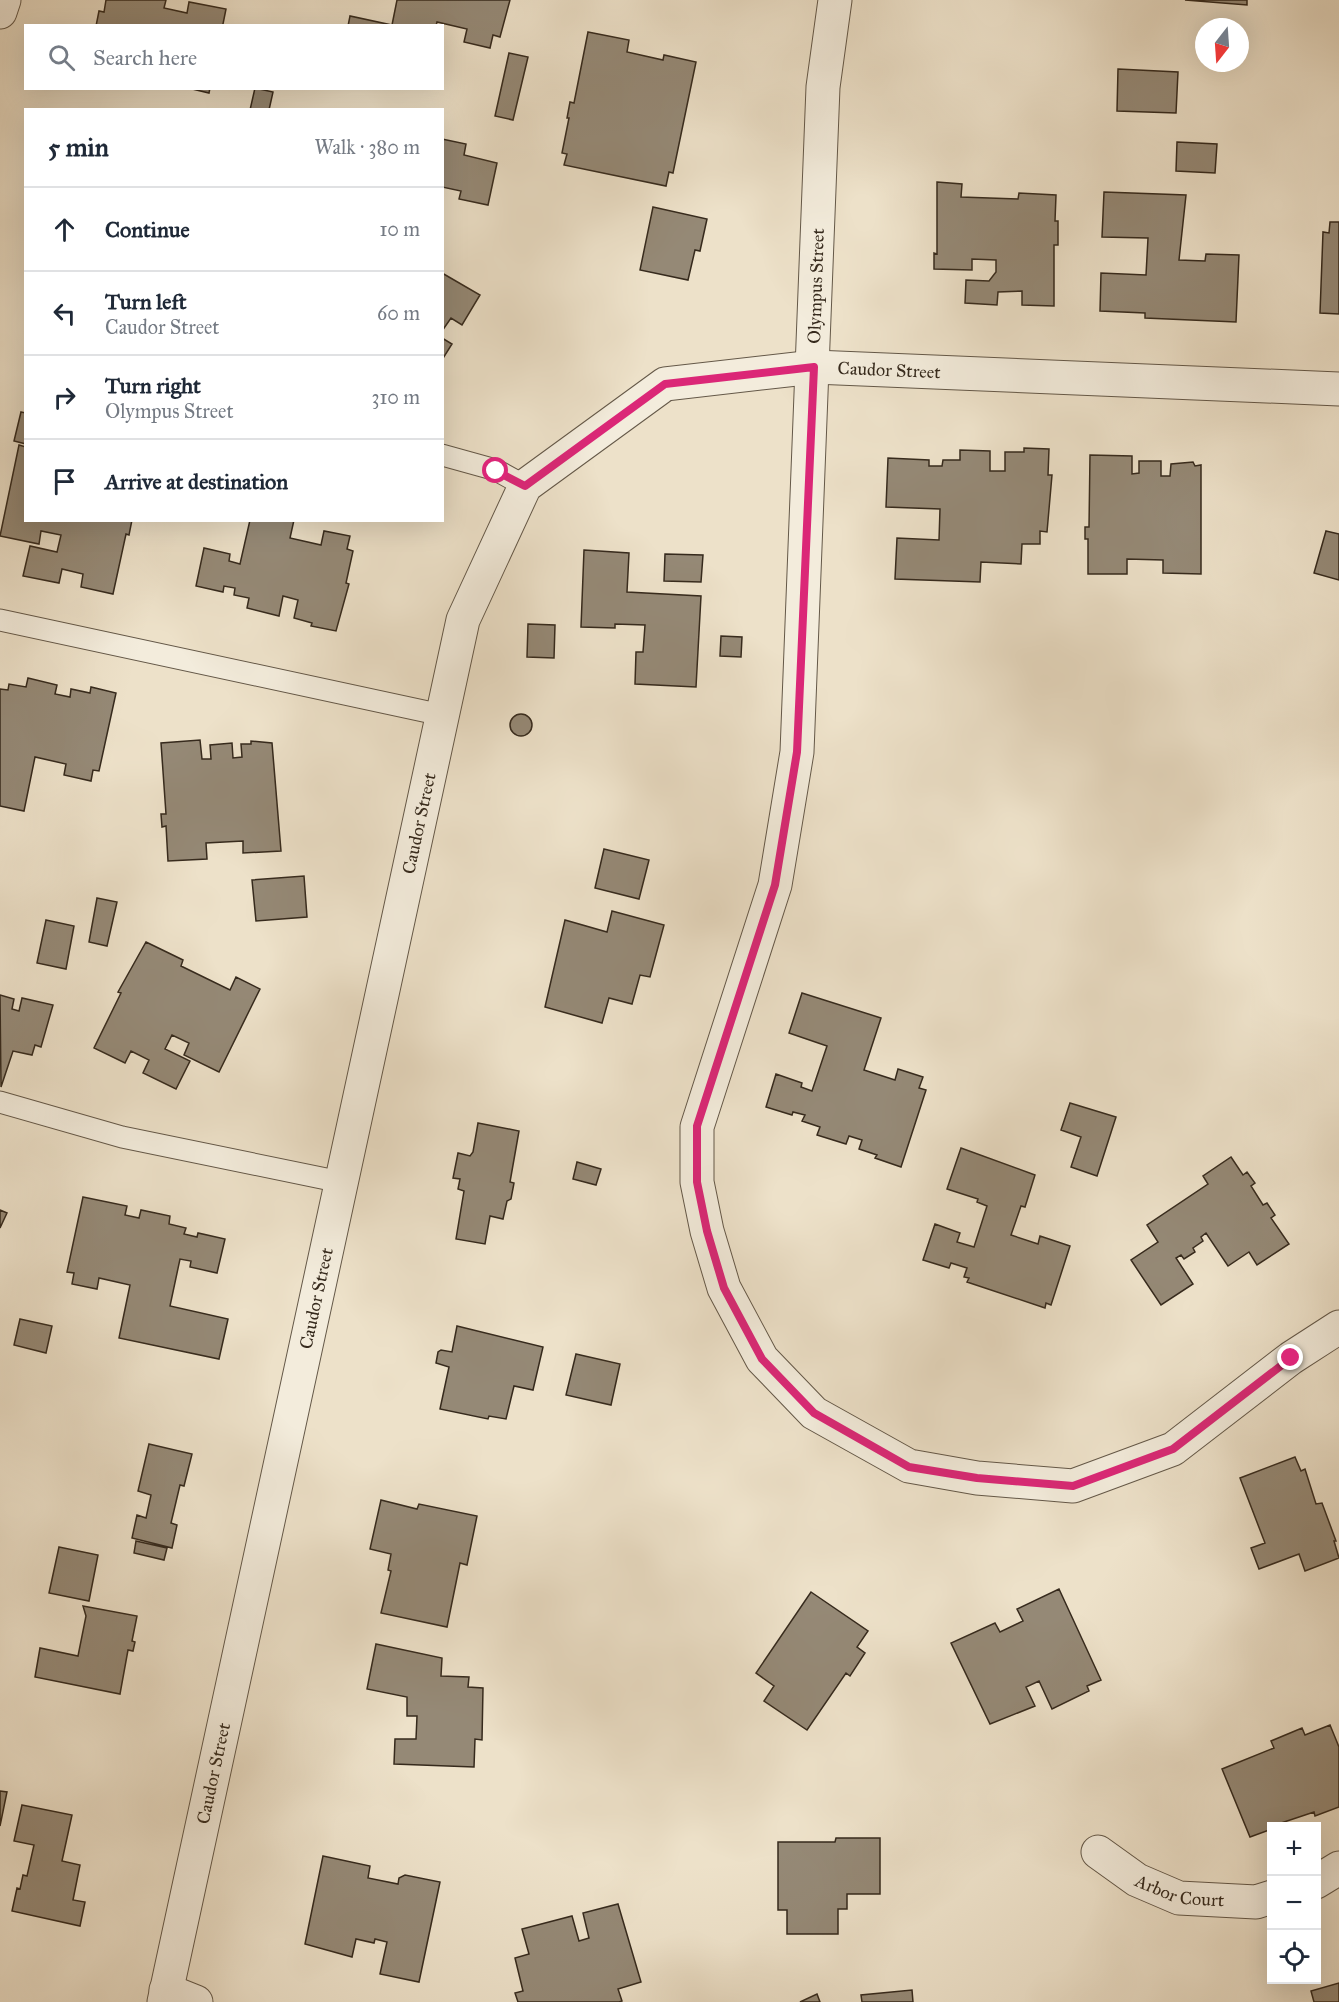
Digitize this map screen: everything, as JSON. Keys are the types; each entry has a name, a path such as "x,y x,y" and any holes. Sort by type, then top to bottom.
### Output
{"street":[{"path":"0,12 4,0"},
{"name":"Olympus Street","path":"835,0 823,87 814,367 797,752 775,885 697,1126 697,1182 707,1231 729,1298 762,1359 814,1413 909,1467 977,1478 1073,1486 1173,1449 1291,1358 1339,1327"},
{"name":"Caudor Street","path":"175,1998 341,1182 463,620 525,486 665,384 814,367 1339,389"},
{"name":"Arbor Court","path":"1098,1852 1137,1880 1179,1898 1256,1902 1267,1899"},
{"path":"1321,1879 1339,1868"}],"lane":[{"path":"444,456 496,471 525,486"},
{"path":"0,620 442,715"},
{"path":"0,1102 122,1137 341,1182"}],"building":[{"path":"106,0 166,0 164,8 187,13 189,2 226,9 223,24 96,24 99,11 104,12"},
{"path":"397,0 510,0 500,37 493,35 490,48 464,42 467,29 437,22 436,24 392,24"},
{"path":"1185,0 1247,0 1247,5"},
{"path":"350,16 387,24 348,24"},
{"path":"588,32 629,40 627,52 663,60 664,55 696,62 673,173 669,172 666,186 564,165 567,154 562,153 569,118 567,118 570,102 574,103"},
{"path":"509,53 528,57 513,120 495,116"},
{"path":"1118,69 1178,72 1176,113 1117,111"},
{"path":"255,90 273,92 269,108 250,108"},
{"path":"444,139 466,144 464,155 497,163 488,205 459,199 461,191 444,187"},
{"path":"1177,142 1217,144 1215,173 1176,171"},
{"path":"937,182 962,184 961,197 1018,199 1019,193 1056,195 1055,221 1058,221 1058,245 1054,245 1054,306 1022,305 1022,291 998,292 997,305 965,303 966,280 989,281 996,272 996,260 972,259 972,270 934,269 934,253 937,254"},
{"path":"1104,192 1186,195 1179,260 1205,261 1206,254 1239,255 1236,322 1145,318 1145,313 1100,311 1101,273 1146,275 1148,238 1102,237"},
{"path":"653,207 707,219 700,251 695,250 688,280 640,270"},
{"path":"1330,222 1339,222 1339,314 1320,313 1323,232 1329,233"},
{"path":"444,274 480,295 462,325 451,318 444,328"},
{"path":"444,339 452,344 444,357"},
{"path":"21,412 24,413 24,444 14,441"},
{"path":"19,445 24,446 24,522 132,522 129,535 126,534 113,594 81,587 83,574 62,569 59,583 23,576 30,546 57,552 61,535 41,531 39,544 0,536"},
{"path":"1024,448 1049,449 1048,475 1052,475 1047,532 1040,531 1040,544 1022,544 1021,564 981,562 980,582 895,579 897,538 939,540 940,509 886,507 888,458 929,460 929,466 942,466 943,460 960,460 960,450 990,451 990,471 1005,471 1005,452 1024,452"},
{"path":"1090,455 1132,456 1132,474 1139,473 1139,461 1161,461 1161,476 1170,476 1171,464 1193,462 1195,466 1201,465 1201,574 1163,573 1163,560 1127,559 1127,574 1088,574 1088,539 1085,539 1085,527 1089,527"},
{"path":"250,522 294,522 290,538 321,545 324,531 350,536 347,549 353,551 346,583 349,584 336,631 311,626 312,623 294,618 298,600 283,596 279,616 247,608 249,598 234,595 235,588 224,586 223,592 196,586 204,548 230,554 229,561 240,564"},
{"path":"1326,531 1339,534 1339,580 1314,573"},
{"path":"584,550 629,553 627,592 701,596 696,687 635,684 636,652 643,652 645,625 615,624 615,628 581,627"},
{"path":"665,554 703,555 701,582 664,581"},
{"path":"528,624 555,625 554,658 527,657"},
{"path":"721,636 742,637 741,657 720,656"},
{"path":"28,678 57,685 55,694 70,697 71,689 90,693 91,687 116,693 99,771 93,770 91,781 64,775 66,764 35,757 24,811 0,806 0,689 8,690 9,684 26,687"},
{"path":"517,714 525,714 532,721 532,729 525,736 517,736 510,729 510,721"},
{"path":"200,740 202,759 211,759 210,745 232,743 233,758 242,757 241,744 251,744 251,741 272,743 281,851 243,853 243,841 206,843 207,859 168,861 166,826 162,827 161,814 166,814 161,743"},
{"path":"604,849 649,860 639,899 595,888"},
{"path":"304,876 307,917 256,921 252,880"},
{"path":"97,898 117,902 107,946 89,942"},
{"path":"612,911 664,925 650,977 640,975 632,1004 609,998 602,1023 545,1007 565,920 607,932"},
{"path":"46,920 74,926 66,969 37,963"},
{"path":"146,942 183,960 181,966 230,990 236,977 260,989 219,1072 184,1055 189,1043 172,1035 165,1049 190,1061 176,1089 143,1073 149,1060 131,1051 125,1063 94,1048 121,993 118,992"},
{"path":"802,993 881,1018 864,1070 895,1080 898,1069 923,1077 919,1088 926,1090 901,1167 875,1158 877,1155 859,1149 862,1140 849,1136 846,1144 817,1135 820,1127 802,1121 805,1115 793,1112 792,1115 766,1107 776,1074 802,1083 801,1087 812,1091 827,1046 789,1033"},
{"path":"0,995 14,999 12,1009 19,1011 22,998 53,1005 41,1047 35,1045 32,1055 13,1051 1,1087"},
{"path":"1070,1103 1116,1117 1097,1176 1071,1167 1081,1137 1061,1130"},
{"path":"478,1123 519,1131 510,1182 514,1183 511,1199 507,1201 503,1219 490,1216 485,1244 456,1239 464,1191 458,1189 460,1179 453,1178 458,1153 470,1156 473,1152"},
{"path":"961,1148 1035,1175 1025,1207 1021,1206 1011,1235 1038,1244 1040,1236 1070,1246 1051,1305 1046,1303 1045,1308 967,1282 969,1278 964,1277 967,1268 951,1263 949,1268 923,1260 935,1224 960,1233 957,1242 974,1247 987,1206 977,1202 978,1199 947,1189"},
{"path":"1231,1157 1243,1175 1247,1172 1255,1183 1251,1186 1263,1205 1267,1203 1275,1215 1271,1218 1289,1244 1257,1265 1249,1252 1228,1266 1206,1233 1201,1237 1203,1241 1193,1248 1195,1252 1184,1259 1181,1255 1176,1258 1193,1284 1161,1305 1131,1260 1158,1242 1147,1225 1208,1184 1203,1176"},
{"path":"577,1162 601,1169 596,1185 573,1179"},
{"path":"83,1197 127,1206 125,1215 139,1218 141,1210 170,1216 169,1224 186,1228 184,1234 197,1237 198,1233 225,1239 217,1273 190,1267 191,1261 180,1259 170,1306 228,1319 219,1359 119,1338 130,1285 99,1278 97,1289 72,1284 74,1273 67,1272"},
{"path":"0,1210 7,1213 0,1228"},
{"path":"20,1319 52,1326 46,1353 14,1345"},
{"path":"457,1326 543,1347 533,1390 514,1386 506,1419 489,1416 488,1419 440,1409 449,1367 436,1363 438,1352 441,1350 452,1352"},
{"path":"576,1354 620,1364 611,1405 566,1395"},
{"path":"149,1444 192,1454 184,1486 180,1485 171,1523 177,1525 172,1548 132,1538 137,1515 146,1518 151,1495 138,1491"},
{"path":"1295,1457 1301,1471 1305,1469 1316,1504 1322,1503 1336,1541 1334,1541 1339,1558 1305,1571 1299,1554 1259,1569 1251,1548 1265,1543 1240,1478"},
{"path":"381,1500 417,1509 419,1504 477,1516 467,1565 460,1563 447,1627 381,1613 391,1571 388,1570 391,1554 370,1549"},
{"path":"136,1541 167,1548 164,1560 134,1553"},
{"path":"59,1547 98,1555 89,1601 49,1593"},
{"path":"1059,1589 1101,1680 1087,1686 1089,1691 1052,1709 1039,1681 1026,1687 1035,1706 990,1724 951,1643 995,1623 1000,1632 1023,1621 1017,1609"},
{"path":"811,1592 868,1631 857,1647 865,1653 850,1676 846,1673 807,1730 764,1701 774,1686 756,1673"},
{"path":"83,1606 137,1616 132,1641 135,1642 133,1651 128,1650 120,1694 35,1677 40,1648 78,1656 86,1616"},
{"path":"376,1644 442,1658 441,1676 469,1677 468,1687 483,1688 482,1740 475,1739 474,1767 394,1764 395,1739 416,1739 417,1716 407,1716 407,1697 367,1689"},
{"path":"1330,1725 1339,1747 1339,1807 1315,1816 1314,1812 1284,1822 1267,1822 1267,1831 1250,1837 1222,1769 1274,1748 1271,1741 1302,1728 1305,1735"},
{"path":"0,1791 7,1792 0,1826"},
{"path":"22,1805 72,1815 62,1861 80,1865 73,1900 85,1902 80,1926 12,1911 17,1888 20,1889 23,1875 27,1876 34,1845 14,1841"},
{"path":"836,1838 880,1838 880,1894 847,1894 847,1909 838,1909 838,1934 787,1934 787,1910 778,1910 778,1842 835,1842"},
{"path":"323,1856 370,1866 368,1878 398,1884 399,1878 405,1875 440,1882 419,1982 380,1974 387,1942 375,1939 374,1943 356,1939 352,1957 305,1944"},
{"path":"618,1904 641,1982 618,1989 622,2001 518,2002 515,1993 523,1991 515,1958 529,1954 522,1929 572,1916 579,1941 589,1938 583,1913"},
{"path":"1339,1983 1339,2002 1314,2002 1311,1991"},
{"path":"912,1990 913,2002 862,2002 861,1995"},
{"path":"817,1994 820,2002 800,2002"}],"route":[{"path":"496,471 525,486 665,384 814,367 797,752 775,885 697,1126 697,1182 707,1231 724,1288 762,1359 814,1413 909,1467 977,1478 1073,1486 1173,1449 1291,1358"}]}
